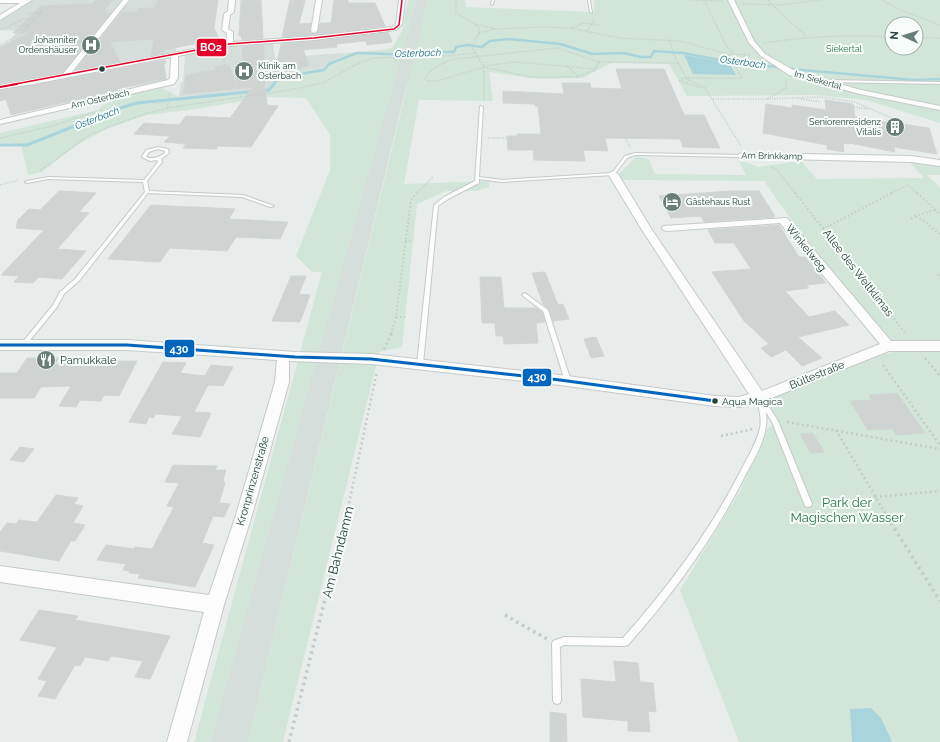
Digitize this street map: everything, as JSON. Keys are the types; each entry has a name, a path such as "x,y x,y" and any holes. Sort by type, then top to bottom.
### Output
{"street":[{"path":"66,75 126,0"},
{"path":"229,44 230,32 225,30 227,14 231,12 232,0"},
{"path":"314,31 319,0"},
{"path":"0,87 229,44 314,38 321,36 394,29 399,24 402,0"},
{"path":"0,1 28,1"},
{"path":"0,18 28,1"},
{"name":"Im Siekertal","path":"731,1 751,42 763,55 782,68 792,73 860,92 940,108"},
{"path":"307,38 304,35 314,31 322,33 323,34 321,36"},
{"name":"Am Osterbach","path":"0,122 171,82 174,78 175,54"},
{"name":"Am Brinkkamp","path":"742,156 911,160 940,163"},
{"path":"613,174 647,230 759,398"},
{"name":"Winkelweg","path":"667,228 783,220 888,346"},
{"name":"Bültestraße","path":"0,345 127,346 290,356 375,359 568,381 715,401 739,402 759,398 888,346 940,346"},
{"name":"Kronprinzenstraße","path":"178,742 214,605 244,515 282,382 283,362 290,356"},
{"path":"0,574 214,605"}],"lane":[{"path":"589,0 591,12"},
{"path":"822,81 940,83"},
{"path":"420,364 436,205 446,198 477,182 481,107"},
{"path":"154,148 162,148 167,150 167,153 159,158 149,159 144,155 147,151 154,148"},
{"name":"Am Brinkkamp","path":"613,174 626,157 635,154 742,156"},
{"path":"24,344 55,306 62,293 77,280 147,192 145,181 160,162 159,158"},
{"path":"478,178 502,181 613,174"},
{"path":"27,182 48,178 145,181"},
{"path":"147,192 243,196 272,206"},
{"path":"525,295 545,310 568,381"},
{"path":"759,398 776,421 808,504"},
{"path":"557,700 556,644 564,641 625,642 640,626 695,554 740,479 761,434 764,417 759,398"}],"path":[{"path":"456,0 456,13 474,24 478,28 479,33"},
{"path":"691,0 731,1 744,4 772,5 821,0"},
{"path":"769,0 772,5 806,37"},
{"path":"882,0 901,10 940,25"},
{"path":"704,1 727,47 734,55"},
{"path":"0,45 21,34 42,12 30,13 21,16"},
{"path":"0,29 8,29 10,25 23,19 30,13"},
{"path":"23,19 34,20"},
{"path":"571,28 584,23 599,25"},
{"path":"14,24 17,26 30,25"},
{"path":"474,24 496,29"},
{"path":"473,49 472,44 479,33 496,29 542,27 571,28 619,38 669,40 692,44 734,55 763,55"},
{"path":"754,45 806,37 848,35 884,37"},
{"path":"924,38 940,38"},
{"path":"669,40 672,51 687,79 705,88 742,148 754,156"},
{"path":"599,62 596,69 578,76 530,77 484,67 437,81 428,81 425,79 428,73 444,62 455,59 557,48 599,62 678,63"},
{"path":"38,172 75,144 94,133 126,120 167,108 289,90 323,83 351,67 372,58 447,56 476,53"},
{"path":"705,88 689,86 680,81 682,78 742,78 728,54"},
{"path":"483,66 515,62 596,69"},
{"path":"566,66 578,76"},
{"path":"735,66 782,68"},
{"path":"767,99 786,88 786,78 792,73"},
{"path":"164,94 170,93"},
{"path":"713,100 821,97 855,102 894,119"},
{"path":"167,108 170,98"},
{"path":"794,98 821,102"},
{"path":"854,107 874,110"},
{"path":"0,138 38,130 78,119 105,109"},
{"path":"485,138 508,138"},
{"name":"Allee des Weltklimas","path":"777,170 940,376"},
{"name":"Am Bahndamm","path":"289,742 353,490 375,359 392,332 396,317 411,200 433,177"},
{"path":"0,185 19,180"},
{"path":"823,229 908,184 940,214"},
{"path":"910,219 914,216 936,210"},
{"path":"914,216 924,221 940,234"},
{"path":"405,241 413,241"},
{"path":"396,317 405,317"},
{"path":"883,365 940,444"},
{"path":"776,421 836,430 940,449"},
{"path":"721,436 763,426"},
{"path":"836,430 940,601"},
{"path":"875,496 940,491"},
{"path":"505,615 556,644"}],"shaded area":[{"name":"Johanniter Ordenshäuser","path":"31,0 121,0 115,8 124,8 130,0 187,0 177,32 176,52 0,84 0,52 18,31 0,30 0,20"},
{"path":"416,0 428,0 418,46 403,100 248,742 210,742"},
{"name":"Klinik am Osterbach","path":"273,43 275,58 341,53 348,54 328,63 322,69 312,69 276,78 267,90 179,97 181,82 183,82 185,56 228,47"}],"green space":[{"path":"408,0 416,0 404,47 210,742 194,742 322,272 312,272 296,256 330,170 330,135 306,98 269,97 147,115 108,128 77,145 41,172 28,175 21,144 0,143 0,133 98,110 106,102 106,99 162,88 179,97 267,90 280,75 312,69 322,69 328,63 348,54 341,53 392,48 402,31"},
{"name":"Siekertal","path":"428,0 465,0 466,7 594,12 594,0 940,0 940,123 866,100 816,95 687,96 669,64 611,63 583,78 538,79 489,72 493,101 419,100 404,184 489,181 489,187 476,191 447,191 417,204 402,347 379,352 283,742 248,742"},
{"name":"Park der Magischen Wasser","path":"636,157 649,159 655,174 746,175 739,161 758,167 801,161 817,179 924,178 910,163 940,167 940,175 927,175 940,187 940,742 739,742 680,590 740,491 767,429 774,424 760,400 881,355 894,352 806,241 764,181 618,180 616,177"}],"water":[{"path":"684,55 729,63 736,75 693,74"},
{"path":"871,708 881,718 892,742 852,742 850,709"}],"building":[{"path":"96,0 113,0 104,11 107,11 105,13 110,13 62,73 0,83 0,47 29,33 13,33 41,6 92,4"},
{"path":"158,0 218,0 214,28 219,39 164,50 164,53 151,56 154,39 110,42 120,62 75,71 121,13 137,12 139,8 155,8"},
{"path":"241,0 261,0 263,38 242,40 241,36 239,36"},
{"path":"290,0 305,0 299,24 311,23 310,31 313,34 318,31 320,23 331,23 334,0 348,0 348,3 375,3 385,26 314,35 282,37"},
{"path":"388,32 392,42 367,45 366,41 336,44 337,47 303,50 309,65 275,72 281,44"},
{"path":"264,45 264,81 267,105 278,106 251,147 218,146 216,149 183,148 186,144 164,142 170,136 134,134 144,123 179,125 186,116 230,118 253,87 183,94 186,76 216,70 215,66 229,65 236,84 238,62 243,61 242,47"},
{"path":"165,60 166,63 164,64 166,79 117,89 118,90 11,115 6,99 0,101 0,90"},
{"path":"616,69 664,69 684,115 704,115 720,148 683,147 680,139 605,138 608,151 583,150 585,161 534,160 533,150 508,150 507,136 517,136 517,134 541,134 538,106 535,106 535,104 503,103 503,91 564,94 562,83 590,83 591,88 622,89"},
{"name":"Seniorenresidenz Vitalis","path":"825,100 853,104 855,117 929,128 937,154 894,147 895,152 849,143 843,143 844,152 827,149 827,145 763,133 766,104 792,108 792,105 826,110"},
{"path":"59,191 96,193 79,212 89,213 57,249 86,251 62,279 39,277 33,283 14,282 19,276 1,275 44,230 16,228 18,220 29,209 40,210"},
{"path":"731,191 759,191 775,216 704,222 701,216 671,218 659,196"},
{"path":"151,205 235,209 229,219 288,222 280,239 236,237 227,251 170,248 160,262 108,259"},
{"path":"779,225 799,257 805,257 826,283 806,285 809,288 785,291 809,317 835,311 849,325 798,337 822,358 802,366 786,350 771,357 761,348 769,344 744,321 712,272 751,269 734,243 715,243 708,230"},
{"path":"545,272 558,305 563,304 569,319 553,321 549,310 543,304 532,273"},
{"path":"291,276 306,276 299,294 310,295 300,322 272,321"},
{"path":"480,277 501,277 504,308 536,308 542,312 545,322 536,323 538,343 504,344 503,336 496,336 495,323 482,323"},
{"path":"596,337 604,356 591,358 584,339"},
{"path":"27,358 59,358 55,364 82,364 84,366 109,366 112,361 137,361 119,396 104,395 101,401 80,400 76,407 59,406 71,386 41,387 34,398 0,398 0,373 17,373"},
{"path":"163,362 186,363 180,373 205,376 211,365 233,367 223,386 208,385 194,412 211,413 200,437 172,434 182,416 156,414 153,418 149,417 146,424 129,422"},
{"path":"897,393 925,433 896,435 892,429 868,430 850,401 872,400 869,395"},
{"path":"813,433 824,452 810,453 800,434"},
{"path":"20,447 34,449 24,462 10,460"},
{"path":"173,465 217,466 215,470 226,470 223,480 225,483 219,503 230,504 224,517 213,516 202,543 214,545 195,587 138,578 140,574 129,573 129,571 123,570 126,564 97,560 106,545 134,549 135,547 152,549 174,507 167,506 179,483 165,482"},
{"path":"56,495 78,498 74,504 83,506 73,523 85,525 75,541 71,541 59,561 0,551 0,532 7,523 16,524 19,520 37,522"},
{"path":"39,610 78,616 75,620 170,636 150,679 135,677 143,661 111,656 108,661 85,657 80,666 75,665 55,699 38,696 47,681 38,679 57,647 20,640"},
{"path":"614,661 638,663 640,682 653,683 656,712 648,711 650,732 628,731 628,721 583,717 581,679 616,682"},
{"path":"550,712 566,714 567,742 550,742"}],"waterway":[{"name":"Osterbach","path":"273,85 281,77 324,70 329,64 357,53 415,55 431,52 454,52 456,47 467,45 482,47 490,41 509,39 560,44 593,54 624,53 641,57 651,57 654,51 683,53 731,62 802,70 914,80 940,79"},
{"name":"Osterbach","path":"0,145 27,145 120,108 137,103 269,90 274,84"}],"transit line":[{"name":"BO2","path":"0,87 34,82 229,44 314,38 394,29 399,25 402,0"},
{"name":"430","path":"0,345 127,345 295,357 371,359 560,380 715,401"}],"place":[{"name":"Johanniter Ordenshäuser","path":"91,45"},
{"name":"Klinik am Osterbach","path":"244,71"},
{"name":"Seniorenresidenz Vitalis","path":"895,127"},
{"name":"Gästehaus Rust","path":"672,202"},
{"name":"Pamukkale","path":"46,360"},
{"name":"Aqua Magica","path":"715,401"}]}
